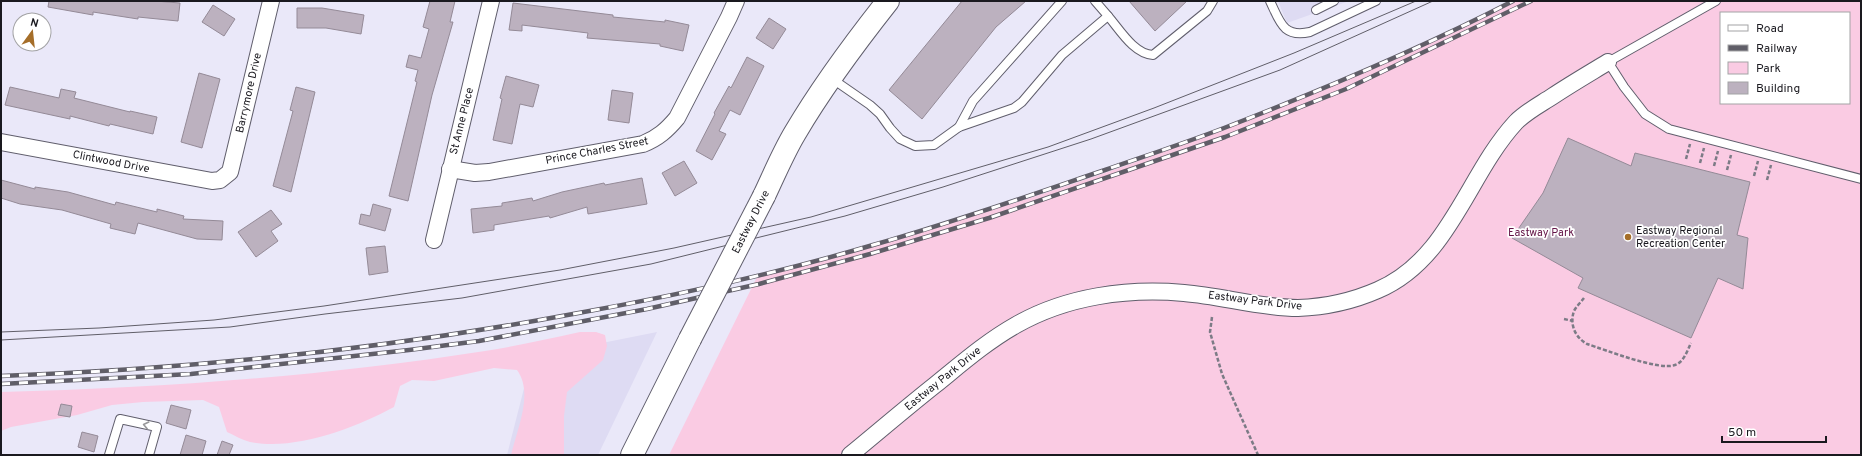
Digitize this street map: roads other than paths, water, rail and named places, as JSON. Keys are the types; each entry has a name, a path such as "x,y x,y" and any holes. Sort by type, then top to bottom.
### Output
{"main road":[{"name":"Eastway Drive","path":"632,455 794,134 848,52 888,1"}],"street":[{"name":"Barrymore Drive","path":"220,180 230,172 271,1"},
{"name":"St Anne Place","path":"434,240 491,1"},
{"name":"Prince Charles Street","path":"450,169 475,173 489,172 643,144 654,140 667,131 677,118 736,1"},
{"name":"Eastway Park Drive","path":"850,455 983,346 1017,324 1059,306 1107,294 1132,291 1155,291 1203,295 1296,308 1313,307 1349,301 1392,284 1416,264 1433,247 1452,221 1492,155 1517,122 1532,109 1608,62"},
{"name":"Clintwood Drive","path":"1,142 212,181 220,180"}],"lane":[{"path":"959,127 973,101 1062,1"},
{"path":"1095,1 1144,55 1153,55 1207,11 1212,1"},
{"path":"1270,1 1283,27 1289,32 1299,34 1310,32 1376,1"},
{"path":"1316,10 1334,1"},
{"path":"1716,1 1608,62 1624,87 1645,114 1669,129 1861,179"},
{"path":"830,78 870,105 880,114 900,139 914,146 934,145 959,127 1014,108 1022,102 1062,55 1108,16"},
{"path":"109,455 120,419 156,427 149,455"}],"tram line":[{"path":"1,332 99,328 214,320 324,306 560,270 674,248 811,217 1048,147 1154,108 1294,53 1416,1"},
{"path":"1,340 230,327 462,298 651,264 845,216 943,187 1091,139 1280,70 1433,1"}],"railway":[{"path":"1,376 73,373 217,363 360,347 573,314 649,300 762,275 836,256 931,228 1195,139 1297,99 1370,68 1442,36 1513,1"},
{"path":"1,384 191,374 479,341 647,309 759,284 870,254 989,218 1225,137 1346,89 1531,1"}],"place":[{"name":"Eastway Regional Recreation Center","path":"1628,237"}],"park label":[{"name":"Eastway Park","path":"1541,233"}]}
